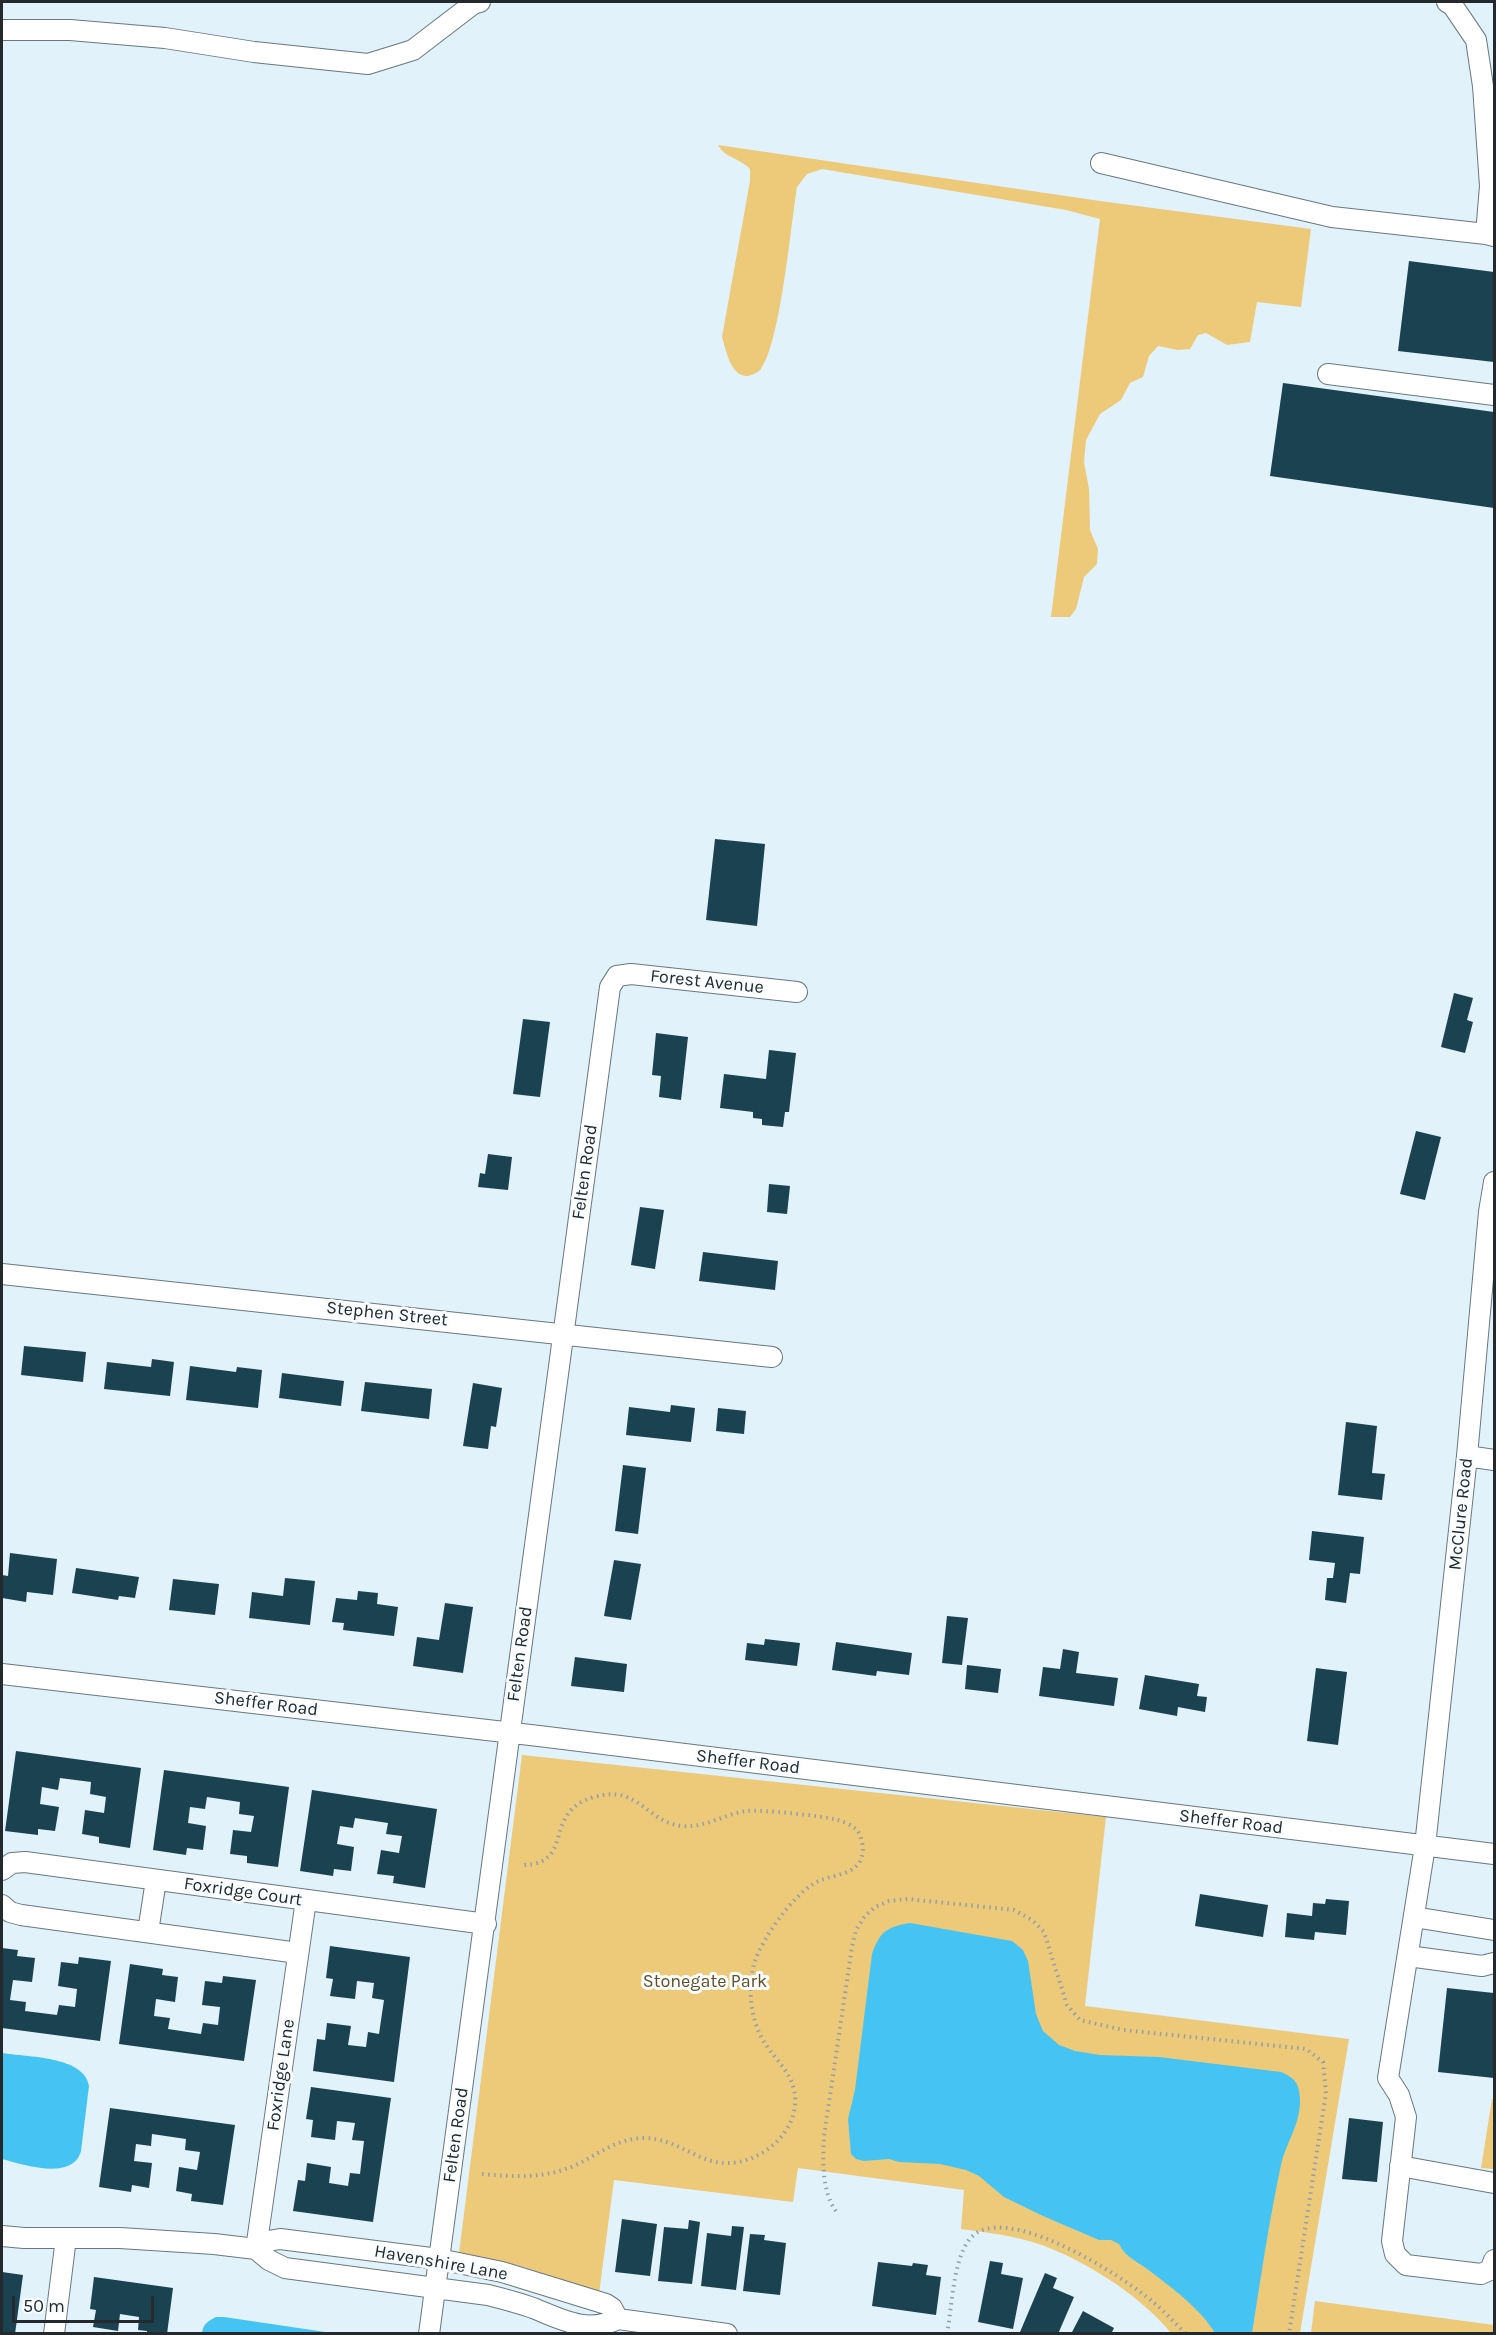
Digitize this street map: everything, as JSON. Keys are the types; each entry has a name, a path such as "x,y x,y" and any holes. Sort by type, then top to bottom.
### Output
{"street":[{"path":"2,30 70,30 165,38 254,52 368,64 413,50 473,4 480,2"},
{"path":"1101,163 1332,218 1490,235 1492,171 1476,40 1453,6 1447,2"},
{"path":"1328,374 1494,395"},
{"name":"Forest Avenue","path":"617,976 631,974 797,992"},
{"name":"Felten Road","path":"429,2334 486,1924 509,1733 610,987 617,976"},
{"name":"McClure Road","path":"1494,1182 1425,1846 1388,2078 1406,2117 1392,2241 1395,2254 1406,2265 1480,2274 1490,2270 1494,2260"},
{"name":"Stephen Street","path":"2,1274 772,1357"},
{"path":"1467,1456 1494,1460"},
{"name":"Sheffer Road","path":"2,1674 509,1733 1494,1854"},
{"name":"Foxridge Court","path":"2,1870 12,1863 25,1862 486,1924"},
{"path":"148,1932 156,1880"},
{"name":"Foxridge Lane","path":"256,2249 306,1900"},
{"path":"2,1905 10,1912 21,1915 298,1953"},
{"path":"1414,1917 1494,1930"},
{"path":"1408,1956 1482,1966 1494,1963"},
{"path":"1400,2166 1494,2183"},
{"name":"Havenshire Lane","path":"2,2236 177,2240 256,2249 269,2260 285,2268 510,2300 578,2325 727,2334"},
{"path":"54,2334 66,2238"},
{"name":"Havenshire Lane","path":"256,2249 268,2241 280,2239 439,2259 502,2272 606,2304 612,2308 617,2326"}],"path":[{"path":"482,2174 522,2178 539,2176 577,2164 617,2142 638,2138 658,2138 675,2143 711,2162 730,2163 762,2154 778,2142 787,2130 793,2112 793,2085 763,2040 755,2021 751,2003 753,1965 767,1935 801,1894 826,1877 851,1871 858,1865 862,1855 862,1843 857,1831 836,1819 747,1810 701,1825 686,1827 661,1819 622,1794 609,1794 592,1797 568,1811 552,1855 537,1864 523,1865"},
{"path":"836,2211 831,2204 826,2185 823,2159 824,2136 852,1947 861,1923 875,1907 889,1901 908,1899 1014,1910 1032,1920 1044,1932 1067,2005 1080,2020 1124,2030 1306,2049 1323,2062 1326,2092 1289,2334"},
{"path":"947,2334 960,2258 970,2239 983,2230 998,2228 1050,2238 1107,2269 1152,2301 1186,2334"}],"green space":[{"path":"718,145 1100,201 1311,229 1301,307 1257,302 1250,342 1227,345 1206,333 1198,335 1190,349 1178,350 1158,346 1149,356 1143,377 1130,383 1121,400 1100,414 1086,440 1084,462 1089,489 1090,530 1098,549 1097,564 1084,577 1076,609 1070,617 1051,617 1100,219 1066,210 822,169 807,174 797,187 779,311 767,357 760,370 748,376 742,375 733,367 722,337 750,181 750,169 725,153"},
{"name":"Stonegate Park","path":"522,1755 1106,1817 1085,2006 1349,2039 1300,2333 1171,2333 1158,2318 1124,2290 1064,2254 1017,2238 961,2229 964,2190 798,2168 793,2202 614,2180 599,2294 524,2267 459,2253"},
{"path":"1492,2099 1494,2100 1494,2169 1481,2168"},
{"path":"1315,2301 1494,2325 1494,2333 1311,2333"}],"water":[{"path":"910,1923 1012,1941 1023,1950 1028,1961 1036,2014 1043,2031 1059,2045 1075,2051 1100,2055 1159,2057 1281,2072 1290,2076 1297,2085 1300,2108 1281,2165 1252,2333 1215,2333 1194,2307 1128,2256 1119,2244 1111,2240 1099,2240 1043,2216 1004,2197 979,2176 966,2170 940,2164 899,2162 889,2159 864,2161 856,2159 851,2154 848,2119 855,2090 872,1954 878,1940 885,1932 895,1926"},
{"path":"2,2053 66,2063 85,2076 89,2086 81,2151 76,2160 68,2166 35,2167 2,2159"},
{"path":"216,2317 332,2333 202,2333 206,2323"}],"building":[{"path":"1409,261 1494,272 1494,362 1398,351"},
{"path":"1283,383 1494,412 1494,508 1270,476"},
{"path":"715,839 765,844 757,926 706,920"},
{"path":"1454,993 1473,998 1467,1020 1473,1022 1465,1053 1441,1047"},
{"path":"523,1019 550,1022 540,1097 513,1094"},
{"path":"656,1033 688,1037 681,1100 659,1097 661,1076 652,1075"},
{"path":"769,1050 796,1053 789,1112 785,1112 783,1127 762,1125 762,1119 753,1118 753,1112 720,1108 724,1074 766,1079"},
{"path":"1416,1131 1441,1137 1425,1200 1400,1194"},
{"path":"488,1154 512,1157 508,1190 478,1187 480,1173 485,1174"},
{"path":"769,1184 790,1186 787,1214 767,1212"},
{"path":"640,1207 664,1210 655,1269 631,1265"},
{"path":"703,1252 778,1261 775,1290 699,1281"},
{"path":"24,1346 86,1352 83,1382 21,1375"},
{"path":"152,1359 174,1362 170,1396 104,1389 107,1362 151,1367"},
{"path":"190,1366 236,1372 237,1367 262,1370 258,1408 186,1400"},
{"path":"282,1373 344,1381 341,1406 279,1398"},
{"path":"365,1382 432,1389 429,1419 361,1411"},
{"path":"473,1383 502,1388 496,1427 491,1426 488,1449 463,1446"},
{"path":"671,1405 695,1408 691,1442 626,1435 629,1407 670,1412"},
{"path":"718,1408 746,1411 744,1434 716,1431"},
{"path":"1346,1422 1377,1426 1372,1473 1385,1474 1382,1500 1338,1495"},
{"path":"623,1465 646,1468 638,1534 615,1531"},
{"path":"1312,1531 1364,1537 1360,1574 1350,1573 1346,1603 1325,1600 1327,1578 1333,1578 1335,1563 1309,1560"},
{"path":"10,1553 57,1559 53,1595 27,1592 26,1602 2,1598 2,1575 8,1576"},
{"path":"614,1560 641,1564 631,1620 604,1616"},
{"path":"76,1568 139,1577 135,1598 119,1596 118,1600 72,1593"},
{"path":"285,1578 315,1581 310,1625 249,1618 252,1592 283,1596"},
{"path":"173,1579 219,1584 215,1615 169,1610"},
{"path":"358,1591 378,1593 377,1604 398,1607 394,1636 343,1630 344,1623 332,1622 336,1598 357,1600"},
{"path":"445,1603 473,1607 463,1673 413,1666 417,1637 439,1640"},
{"path":"947,1616 968,1618 962,1665 942,1663"},
{"path":"765,1639 800,1643 797,1666 745,1660 747,1643 764,1645"},
{"path":"836,1642 912,1653 909,1675 877,1671 876,1676 832,1670"},
{"path":"1063,1649 1079,1652 1076,1673 1118,1678 1114,1706 1039,1696 1043,1667 1060,1669"},
{"path":"575,1657 627,1664 624,1692 571,1686"},
{"path":"967,1665 1001,1669 998,1693 965,1689"},
{"path":"1316,1668 1347,1672 1338,1745 1307,1741"},
{"path":"1145,1675 1199,1684 1197,1696 1207,1697 1205,1712 1178,1707 1177,1716 1139,1709"},
{"path":"16,1751 141,1768 130,1848 99,1843 99,1837 82,1834 85,1810 104,1813 106,1797 90,1794 91,1782 60,1778 58,1790 42,1787 40,1804 59,1807 55,1831 38,1829 38,1835 5,1831"},
{"path":"164,1770 289,1787 278,1867 247,1863 247,1856 230,1854 233,1830 251,1832 254,1816 239,1814 240,1802 207,1797 205,1809 190,1807 188,1823 206,1826 203,1850 187,1848 186,1855 153,1850"},
{"path":"312,1790 437,1809 425,1888 393,1883 394,1876 377,1874 381,1850 399,1853 402,1836 386,1834 388,1823 355,1818 353,1828 340,1826 337,1844 354,1847 351,1871 334,1869 333,1876 300,1871"},
{"path":"1200,1894 1268,1905 1263,1937 1195,1926"},
{"path":"1326,1899 1349,1901 1346,1935 1315,1932 1314,1940 1285,1937 1287,1913 1312,1916 1313,1903 1325,1904"},
{"path":"330,1946 410,1957 394,2082 313,2071 317,2039 325,2040 327,2023 351,2026 348,2045 366,2047 368,2032 379,2034 384,2000 372,1998 374,1983 357,1981 355,1999 330,1996 333,1979 326,1978"},
{"path":"2,1948 18,1950 17,1956 35,1958 32,1982 13,1980 10,2000 26,2002 25,2011 57,2015 59,2005 75,2007 77,1989 58,1986 61,1962 78,1964 79,1957 111,1961 100,2041 2,2028"},
{"path":"130,1964 163,1969 162,1975 178,1977 175,2002 156,1999 154,2016 170,2018 168,2029 201,2034 203,2023 218,2025 220,2007 202,2005 205,1981 222,1983 223,1976 256,1980 244,2061 119,2044"},
{"path":"1447,1988 1494,1993 1494,2078 1438,2072"},
{"path":"311,2087 391,2098 373,2222 293,2211 298,2180 305,2181 307,2163 331,2167 329,2183 348,2186 350,2173 360,2174 364,2141 352,2140 355,2123 337,2121 335,2140 311,2137 313,2120 306,2119"},
{"path":"110,2108 235,2125 223,2205 191,2201 192,2194 176,2191 179,2167 197,2170 200,2152 185,2150 186,2139 152,2134 151,2146 136,2144 134,2161 152,2163 149,2188 132,2185 131,2192 99,2187"},
{"path":"1349,2118 1383,2122 1377,2182 1342,2179"},
{"path":"622,2219 657,2224 650,2276 615,2272"},
{"path":"689,2220 700,2222 692,2284 658,2281 664,2227 688,2229"},
{"path":"732,2226 744,2227 736,2290 701,2286 707,2233 731,2236"},
{"path":"750,2234 765,2235 764,2240 786,2243 780,2295 743,2291"},
{"path":"990,2261 1003,2263 1001,2274 1023,2278 1013,2329 978,2322"},
{"path":"878,2262 912,2266 913,2263 928,2265 926,2275 941,2277 936,2315 872,2306"},
{"path":"2,2272 23,2275 15,2334 2,2334"},
{"path":"1045,2273 1057,2278 1053,2288 1074,2297 1058,2334 1023,2334 1020,2332"},
{"path":"94,2277 173,2288 167,2334 147,2334 147,2331 138,2330 139,2317 120,2314 118,2331 93,2327 96,2310 90,2309"},
{"path":"1083,2311 1114,2328 1111,2334 1071,2334"}]}
